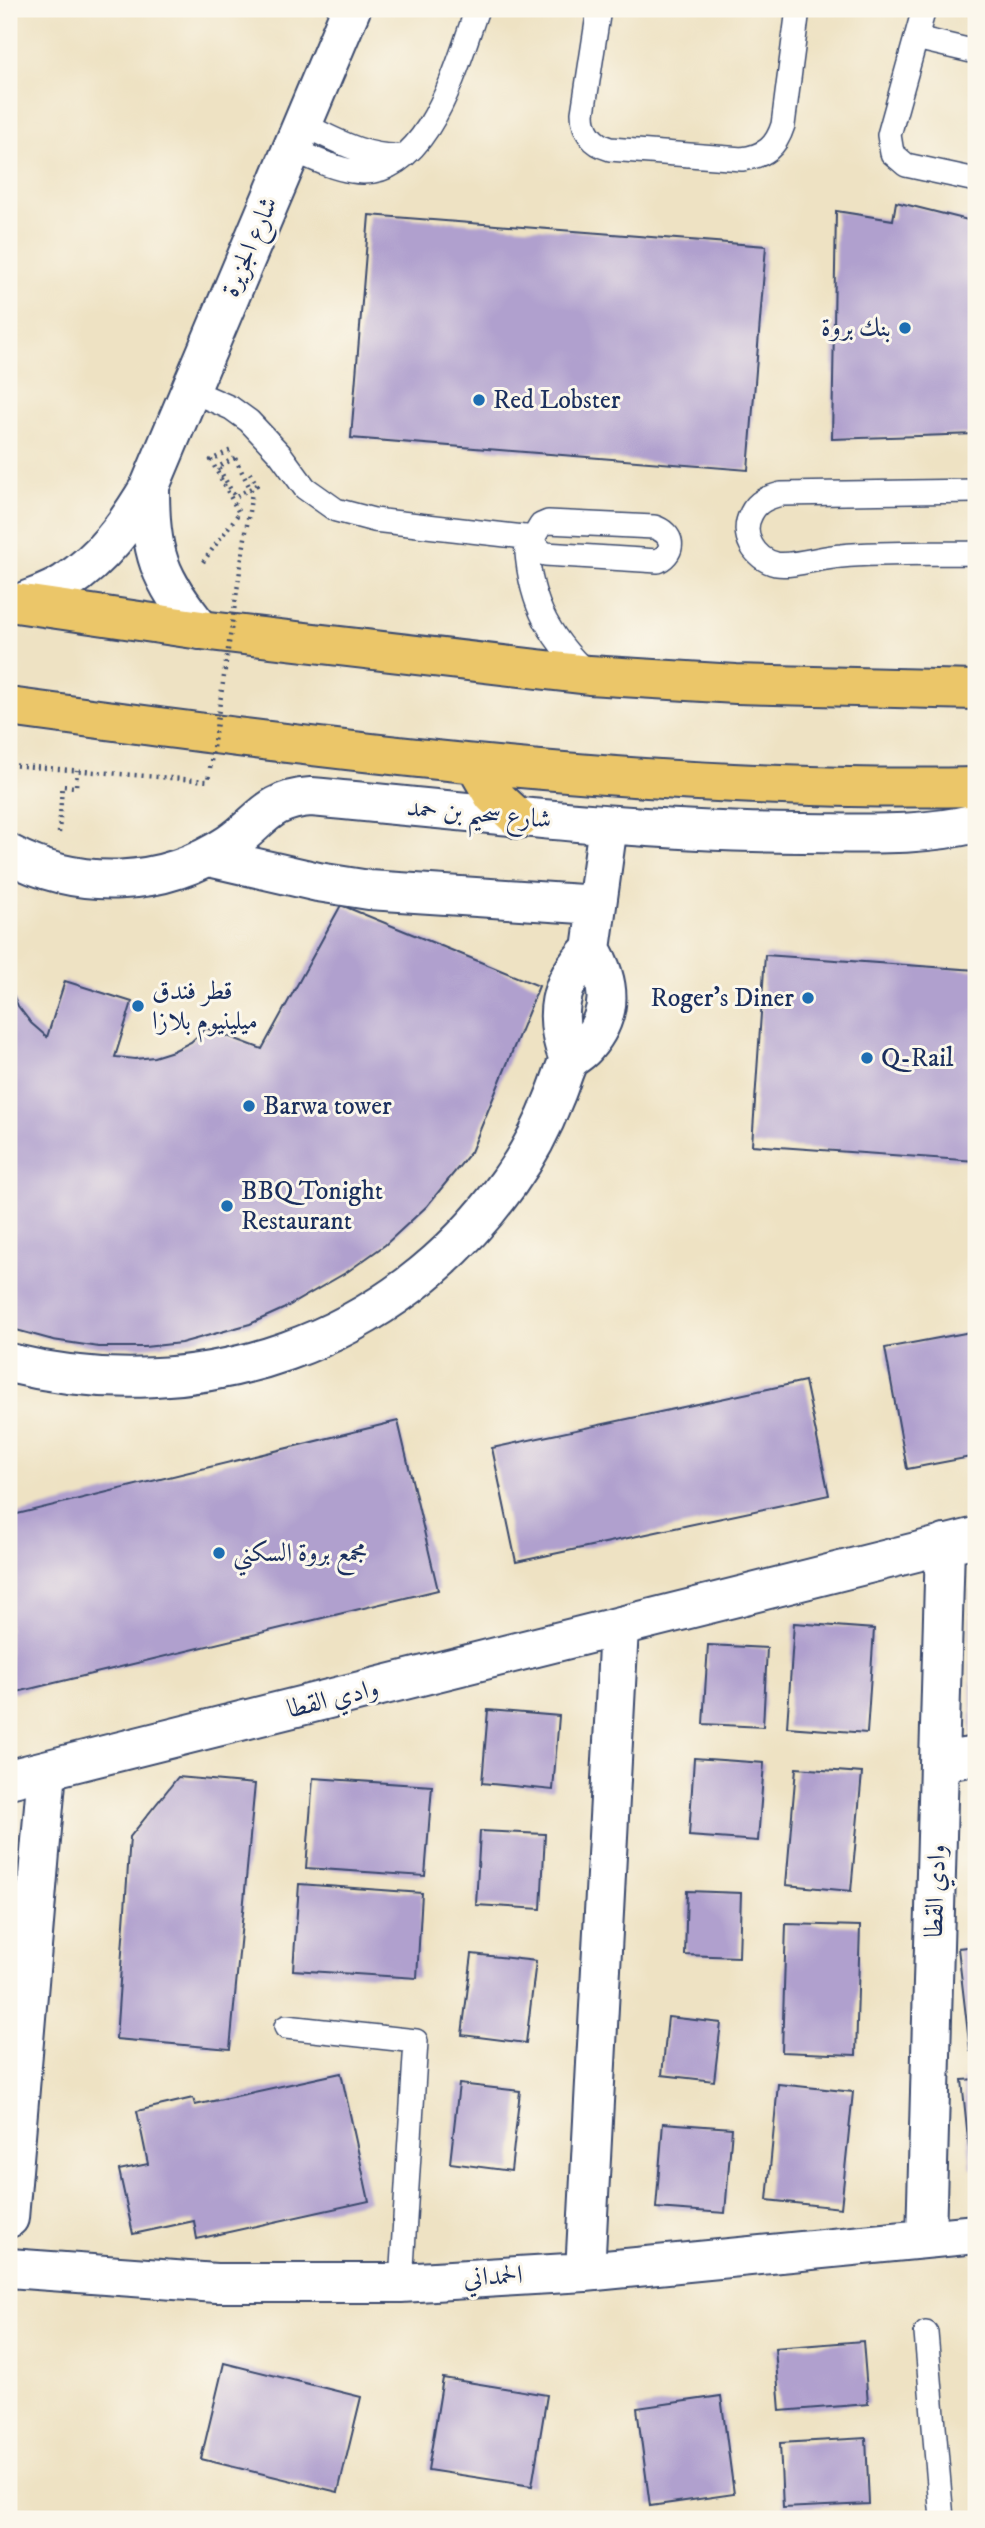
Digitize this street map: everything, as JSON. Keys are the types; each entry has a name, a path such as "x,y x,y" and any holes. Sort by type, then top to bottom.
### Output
{"highway":[{"path":"15,602 201,630 589,675 736,684 976,690"},
{"name":"شارع سحيم بن حمد","path":"9,707 284,744 475,764 783,785 976,787"},
{"path":"475,764 493,795 519,819"}],"street":[{"name":"شارع الجزيرة","path":"15,602 63,584 100,556 130,521 150,486 351,9"},
{"name":"شارع الجزيرة","path":"150,486 150,523 158,566 176,599 201,630"},
{"name":"شارع سحيم بن حمد","path":"9,853 54,872 85,879 117,880 159,874 209,857 232,842 265,813 295,799 328,799 519,819 696,831 922,832 976,823"},
{"path":"9,1363 77,1376 127,1379 177,1377 225,1369 274,1356 320,1339 406,1288 444,1257 509,1182 554,1101 569,1060 561,1042 560,1001 572,972 591,949 608,825"},
{"path":"209,857 307,880 369,890 597,905"},
{"name":"وادي القطا","path":"9,1779 961,1540 939,1762 926,2238"},
{"path":"585,2272 618,1628"},
{"path":"939,1762 976,1756"},
{"path":"9,2218 47,1770"},
{"name":"الحمداني","path":"9,2268 216,2283 401,2283 585,2272 976,2234"}],"lane":[{"path":"296,136 352,171 379,170 391,165 425,135 433,121 477,9"},
{"path":"599,9 583,113 583,123 593,141 610,149 742,159 757,157 769,150 779,138 798,9"},
{"path":"924,9 889,135 892,153 906,166 976,180"},
{"path":"916,38 976,52"},
{"path":"190,390 231,408 249,421 280,454 304,488 337,510 373,520 529,538 544,554 650,561 665,558 670,551 669,535 663,530 654,527 554,522 541,525 529,538 527,563 541,614 570,657 589,675"},
{"path":"976,491 781,494 768,497 757,504 750,515 747,528 749,541 756,553 778,564 841,556 976,553"},
{"path":"286,2026 416,2041 401,2283"},
{"path":"926,2333 942,2519"}],"path":[{"path":"9,765 208,781 252,492 235,458 218,467 235,497 257,485 237,447 211,460 239,513 176,599"},
{"path":"62,786 76,787 77,770"}],"building":[{"name":"بنك بروة","path":"896,202 976,222 976,434 832,439 836,211 893,220"},
{"path":"369,215 766,246 748,470 351,438"},
{"name":"Barwa tower","path":"341,905 539,986 471,1152 427,1206 385,1245 347,1272 283,1309 250,1324 181,1343 145,1347 99,1347 53,1340 9,1328 9,986 18,1006 31,1023 47,1037 65,981 132,1002 115,1057 135,1059 173,1051 191,1042 206,1028 262,1049"},
{"name":"Q-Rail","path":"765,955 976,970 976,1161 752,1145"},
{"path":"976,1331 976,1456 907,1469 885,1348"},
{"path":"805,1381 829,1495 516,1562 492,1448"},
{"name":"مجمع بروة السكني","path":"398,1421 438,1590 9,1694 9,1516"},
{"path":"976,1589 976,1747 971,1748 970,1590"},
{"path":"794,1623 874,1629 867,1733 787,1727"},
{"path":"708,1645 767,1648 763,1727 703,1724"},
{"path":"488,1710 559,1716 553,1790 482,1783"},
{"path":"694,1758 764,1763 758,1841 689,1836"},
{"path":"796,1768 862,1773 851,1891 786,1885"},
{"path":"178,1777 255,1784 230,2049 116,2039 130,1837"},
{"path":"313,1778 432,1786 425,1876 306,1868"},
{"path":"480,1831 545,1834 541,1909 476,1905"},
{"path":"299,1884 422,1893 417,1978 293,1970"},
{"path":"687,1891 741,1893 739,1957 685,1955"},
{"path":"786,1924 860,1926 856,2055 782,2052"},
{"path":"976,1946 976,2050 970,2051 958,1948"},
{"path":"472,1954 536,1961 526,2043 462,2035"},
{"path":"668,2017 721,2023 714,2081 662,2075"},
{"path":"341,2073 369,2201 197,2239 194,2221 133,2234 119,2170 148,2164 137,2111 193,2098 195,2105"},
{"path":"976,2079 976,2168 971,2168 962,2080"},
{"path":"459,2084 520,2091 511,2171 450,2163"},
{"path":"778,2084 853,2092 841,2208 767,2200"},
{"path":"663,2123 732,2128 725,2213 656,2208"},
{"path":"863,2341 868,2404 780,2411 775,2348"},
{"path":"224,2363 361,2397 338,2492 201,2459"},
{"path":"443,2378 547,2395 532,2486 428,2470"},
{"path":"721,2396 734,2494 650,2506 637,2408"},
{"path":"866,2438 869,2504 783,2508 780,2443"}],"place":[{"name":"بنك بروة","path":"905,328"},
{"name":"Red Lobster","path":"479,400"},
{"name":"Roger's Diner","path":"808,998"},
{"name":"قطر فندق ميلينيوم بلازا","path":"138,1006"},
{"name":"Q-Rail","path":"867,1058"},
{"name":"Barwa tower","path":"249,1106"},
{"name":"BBQ Tonight Restaurant","path":"227,1206"},
{"name":"مجمع بروة السكني","path":"219,1553"}]}
